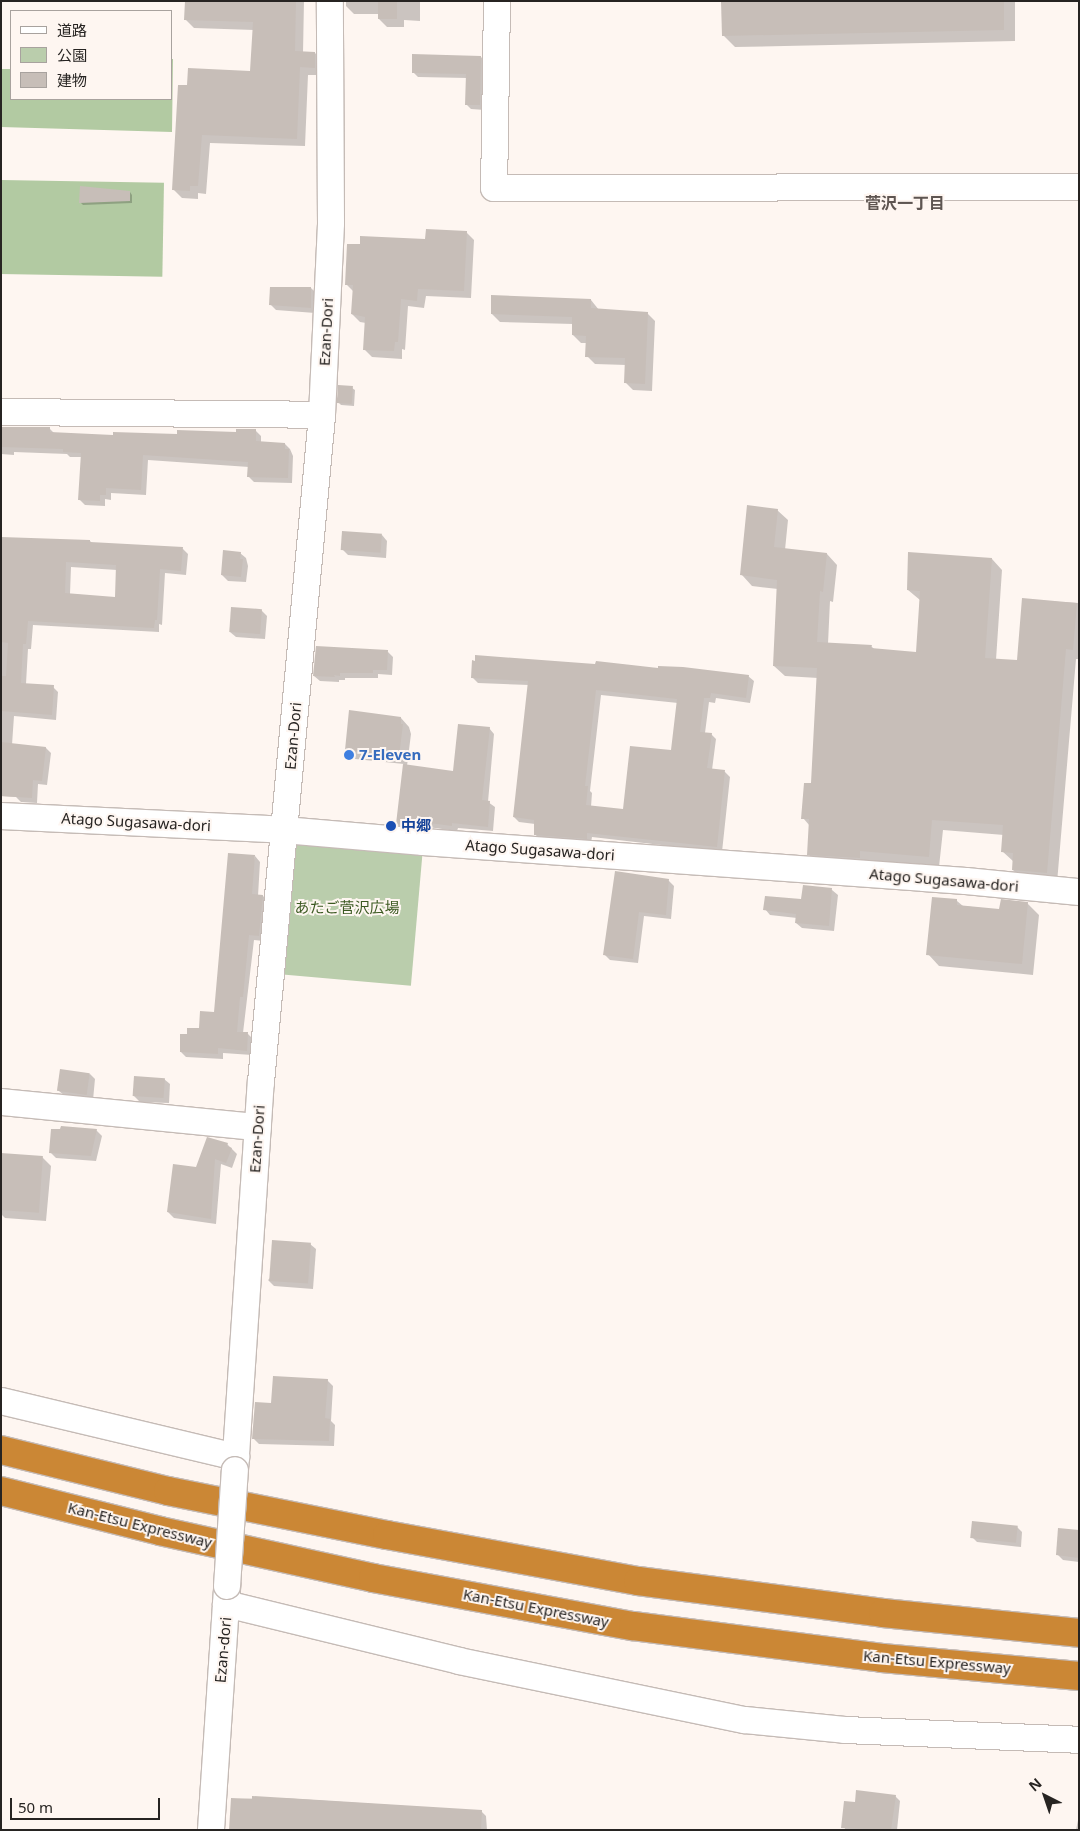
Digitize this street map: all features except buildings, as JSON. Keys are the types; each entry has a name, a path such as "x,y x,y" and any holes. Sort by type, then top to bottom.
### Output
{"highway":[{"path":"1,1450 168,1491 638,1581 883,1613 1079,1633"},
{"name":"Kan-Etsu Expressway","path":"1,1491 160,1531 372,1578 633,1626 882,1658 1079,1676"}],"street":[{"name":"Ezan-Dori","path":"235,1463 258,1127 322,415 331,223 330,1"},
{"path":"497,1 494,188 1079,186"},
{"path":"1,412 322,415"},
{"name":"Atago Sugasawa-dori","path":"1,816 284,830 423,842 966,881 1079,892"},
{"path":"1,1102 258,1127"},
{"path":"1,1401 235,1463"},
{"name":"Ezan-dori","path":"211,1830 235,1463"},
{"path":"227,1595 459,1662 745,1720 845,1730 1079,1740"}],"green space":[{"path":"173,59 172,132 1,127 1,69 10,69 10,100 172,100"},
{"path":"1,180 164,183 162,277 1,274"},
{"name":"あたご菅沢広場","path":"284,830 423,842 411,986 271,973"}],"place":[{"name":"7-Eleven","path":"349,755"},
{"name":"中郷","path":"391,826"}],"district":[{"name":"菅沢一丁目","path":"905,203"}]}
